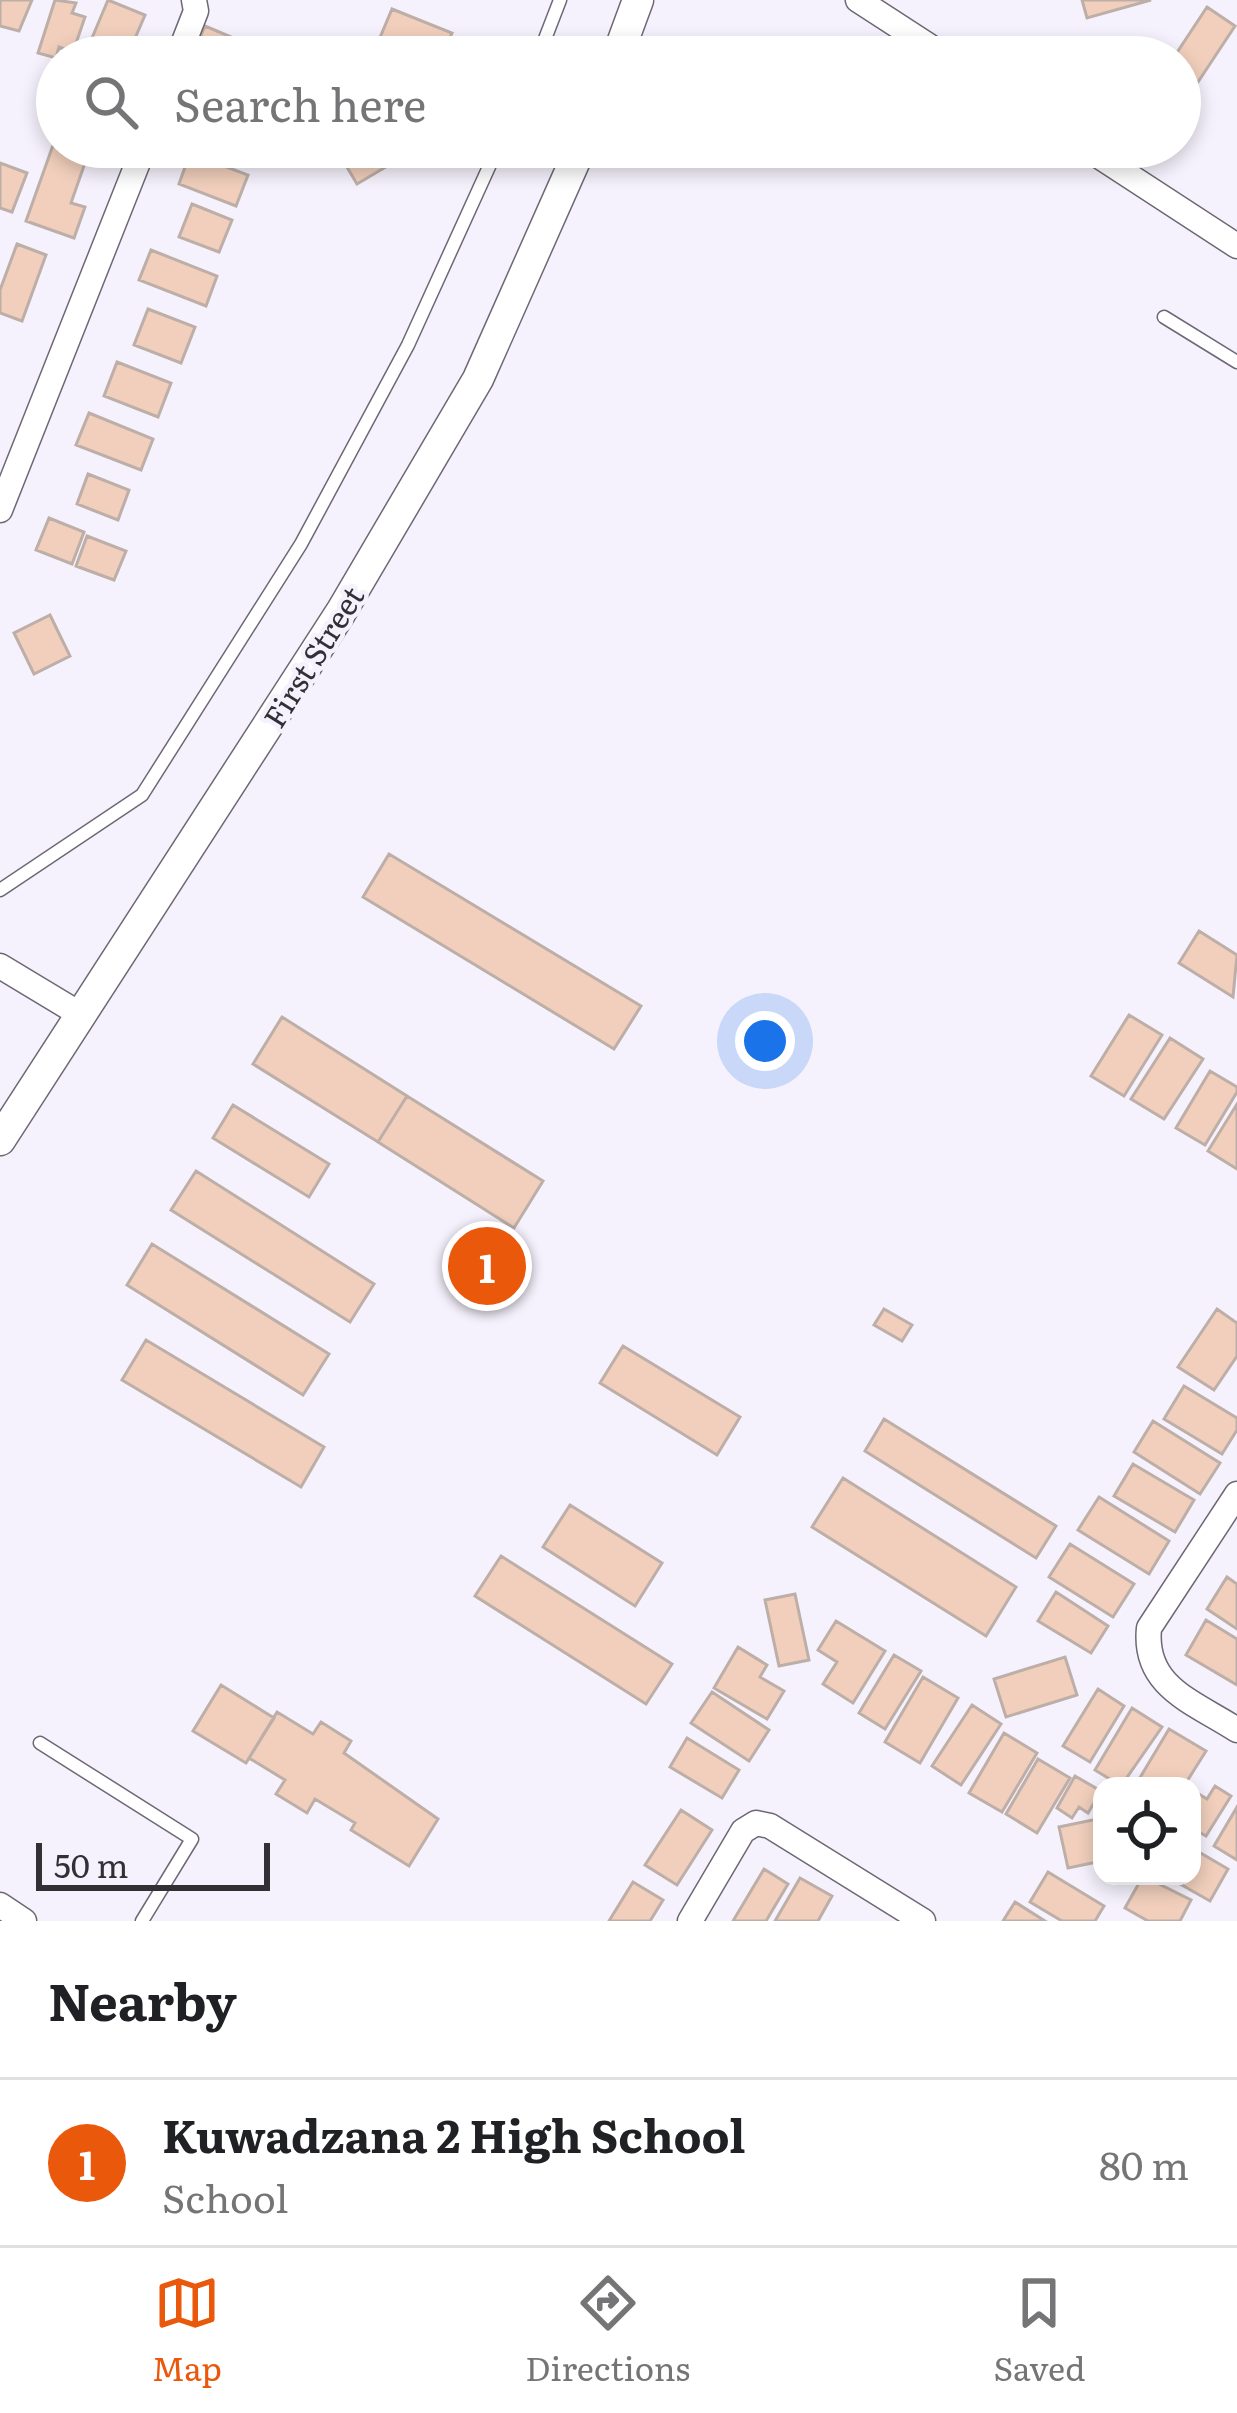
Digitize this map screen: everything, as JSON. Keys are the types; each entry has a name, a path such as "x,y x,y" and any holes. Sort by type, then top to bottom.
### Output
{"street":[{"path":"186,36 196,11 194,0"},
{"path":"625,36 638,0"},
{"path":"872,4 917,36"},
{"path":"0,510 135,168"},
{"name":"First Street","path":"0,1140 341,612 478,379 572,168"},
{"path":"1117,168 1237,246"},
{"path":"0,966 83,1016"},
{"path":"1237,1494 1149,1628 1146,1655 1162,1682 1237,1730"},
{"path":"691,1921 743,1831 756,1823 770,1826 923,1921"},
{"path":"0,1905 25,1921"}],"lane":[{"path":"546,36 560,0"},
{"path":"0,890 142,795 301,544 408,345 488,168"},
{"path":"1164,317 1237,362"},
{"path":"40,1743 192,1839 142,1921"}],"building":[{"path":"0,0 32,0 19,31 0,26"},
{"path":"55,0 76,3 72,13 85,17 78,36 43,36"},
{"path":"108,0 145,15 136,36 93,36"},
{"path":"1082,0 1151,0 1087,18"},
{"path":"1207,7 1235,26 1201,77 1201,36 1188,36"},
{"path":"392,9 452,33 451,36 381,36"},
{"path":"205,26 229,36 201,36"},
{"path":"0,163 27,173 12,212 0,208"},
{"path":"45,168 83,168 71,203 85,207 74,238 26,221"},
{"path":"185,168 230,168 248,175 236,206 179,184"},
{"path":"347,168 384,168 357,184"},
{"path":"192,204 232,220 219,252 179,237"},
{"path":"17,244 46,255 22,321 0,313 0,290"},
{"path":"151,250 217,276 206,306 139,280"},
{"path":"148,309 195,327 181,363 134,345"},
{"path":"117,362 171,383 158,417 104,396"},
{"path":"89,413 153,439 141,470 76,445"},
{"path":"88,474 129,490 118,520 77,504"},
{"path":"49,518 84,532 72,564 36,550"},
{"path":"87,536 126,551 114,580 76,566"},
{"path":"50,615 70,656 34,674 14,633"},
{"path":"389,854 641,1006 614,1049 363,897"},
{"path":"1199,931 1237,955 1233,997 1179,963"},
{"path":"1129,1015 1162,1035 1124,1096 1091,1076"},
{"path":"282,1017 407,1096 378,1142 253,1064"},
{"path":"1170,1038 1203,1059 1164,1119 1131,1099"},
{"path":"1210,1071 1237,1087 1237,1092 1205,1145 1176,1128"},
{"path":"407,1096 543,1181 514,1228 378,1142"},
{"path":"1237,1104 1237,1169 1208,1151"},
{"path":"233,1105 329,1164 309,1197 213,1138"},
{"path":"196,1171 374,1284 350,1322 171,1210"},
{"path":"152,1244 329,1354 303,1395 127,1285"},
{"path":"884,1309 912,1325 902,1341 874,1325"},
{"path":"1217,1309 1237,1323 1237,1356 1214,1390 1178,1367"},
{"path":"146,1340 324,1447 301,1487 122,1380"},
{"path":"623,1346 740,1417 717,1455 600,1383"},
{"path":"1184,1386 1237,1418 1237,1430 1222,1454 1164,1419"},
{"path":"884,1419 1056,1526 1036,1558 865,1451"},
{"path":"1153,1421 1220,1463 1200,1494 1134,1452"},
{"path":"1133,1464 1194,1500 1175,1532 1114,1496"},
{"path":"843,1478 1016,1587 986,1636 812,1527"},
{"path":"1099,1497 1169,1541 1149,1574 1078,1530"},
{"path":"570,1505 662,1563 635,1606 543,1547"},
{"path":"1070,1544 1134,1584 1113,1617 1049,1577"},
{"path":"501,1556 672,1664 646,1704 475,1596"},
{"path":"1227,1577 1237,1584 1237,1629 1207,1609"},
{"path":"1056,1592 1108,1626 1091,1653 1038,1621"},
{"path":"795,1594 809,1660 779,1666 765,1600"},
{"path":"1206,1620 1237,1639 1237,1685 1186,1655"},
{"path":"836,1621 885,1651 853,1703 823,1684 837,1662 818,1650"},
{"path":"738,1647 767,1665 760,1677 784,1691 767,1719 714,1688"},
{"path":"894,1655 921,1671 885,1729 859,1713"},
{"path":"1065,1657 1077,1695 1006,1717 994,1679"},
{"path":"923,1677 958,1698 920,1763 885,1742"},
{"path":"221,1685 274,1718 246,1763 193,1731"},
{"path":"1098,1689 1124,1706 1090,1762 1063,1746"},
{"path":"712,1692 769,1730 749,1761 691,1723"},
{"path":"972,1705 1001,1724 961,1785 932,1766"},
{"path":"1132,1708 1162,1727 1127,1777 1106,1777 1095,1770"},
{"path":"277,1712 313,1734 321,1722 351,1741 344,1753 438,1819 409,1866 351,1830 355,1823 315,1799 307,1813 276,1794 285,1780 249,1758"},
{"path":"1169,1729 1206,1751 1190,1777 1140,1777"},
{"path":"1004,1733 1037,1753 1002,1812 969,1793"},
{"path":"687,1738 739,1770 722,1798 670,1767"},
{"path":"1038,1759 1070,1778 1037,1833 1006,1814"},
{"path":"1075,1776 1093,1786 1088,1813 1079,1807 1072,1818 1057,1808"},
{"path":"1215,1786 1231,1796 1206,1836 1201,1833 1201,1795 1207,1799"},
{"path":"1237,1807 1237,1860 1214,1846"},
{"path":"681,1810 712,1830 677,1885 645,1865"},
{"path":"1093,1820 1093,1863 1068,1868 1059,1827"},
{"path":"1201,1853 1228,1869 1210,1901 1182,1885 1201,1885"},
{"path":"764,1869 788,1884 766,1921 733,1921"},
{"path":"1048,1872 1104,1906 1095,1921 1062,1921 1030,1902"},
{"path":"800,1878 832,1896 818,1921 775,1921"},
{"path":"633,1882 663,1900 650,1921 609,1921"},
{"path":"1138,1885 1161,1885 1191,1900 1180,1921 1148,1921 1125,1908"},
{"path":"1015,1902 1045,1921 1003,1921"}],"place":[{"name":"Kuwadzana 2 High School","path":"487,1266"}]}
